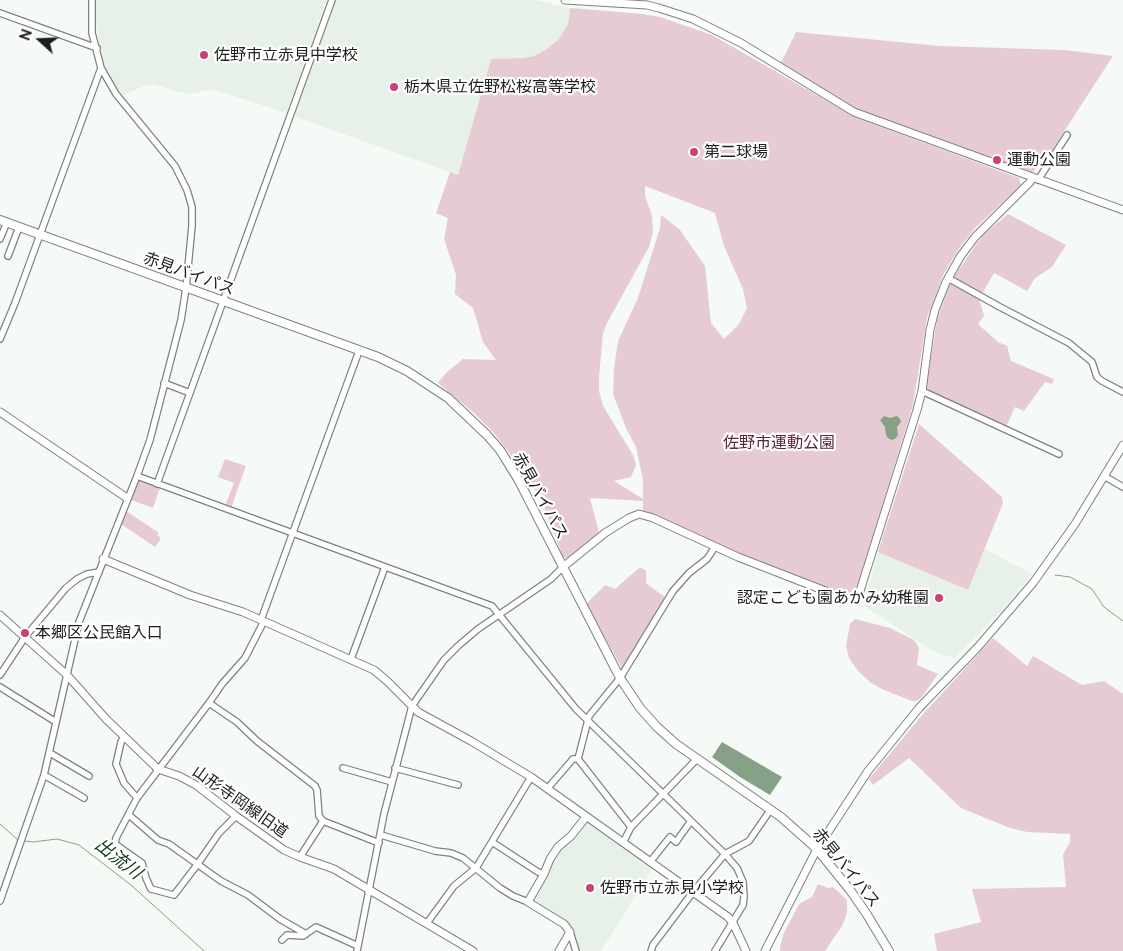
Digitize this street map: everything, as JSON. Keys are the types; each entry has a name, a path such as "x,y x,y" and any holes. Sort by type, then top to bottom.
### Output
{"main road":[{"name":"赤見バイパス","path":"3,221 392,364 435,388 461,409 500,450 518,479 620,678 647,717 696,760 770,809 817,849 861,905 889,951"}],"street":[{"path":"0,901 44,775 79,622 137,476 157,416 181,320 186,288 192,216 185,184 175,166 116,94 101,68 92,33 92,0"},
{"path":"157,484 332,0"},
{"path":"565,0 647,5 686,17 741,43 854,112 1123,210"},
{"path":"0,13 97,48"},
{"path":"0,339 101,68"},
{"path":"282,940 287,935 300,937 316,927 357,949 395,768 412,706 444,660 478,629 551,579 605,533 629,518 640,514 653,518 715,547 846,599 856,598 860,591 898,474 922,390 933,319 948,278 960,257 975,237 1035,179 1067,135"},
{"path":"0,239 3,221"},
{"path":"8,256 19,227"},
{"path":"948,278 1069,343 1092,362 1097,376 1102,381 1123,392"},
{"path":"236,816 219,833 197,866 174,895 151,890 142,863 115,844 116,838 136,798 222,684 245,658 262,621 359,351"},
{"path":"164,383 190,393"},
{"path":"922,390 1059,454"},
{"path":"0,412 127,498"},
{"path":"765,951 817,849 850,797 882,753 919,708 1006,616 1034,583 1075,524 1123,445"},
{"path":"137,476 492,606 560,692 725,854 741,875 744,889 743,905 715,951"},
{"path":"1104,476 1123,487"},
{"path":"578,759 591,712 620,678 673,591 689,573 707,559 715,547"},
{"path":"104,559 190,595 243,612 351,659 380,675 412,706 428,718 531,777 728,917 733,923 746,951"},
{"path":"351,659 385,567"},
{"path":"0,675 26,637 71,584 87,574 99,572"},
{"name":"山形寺岡線旧道","path":"0,615 67,675 106,719 158,769 179,776 196,785 284,850 300,858 334,869 473,951"},
{"path":"0,686 56,722"},
{"path":"209,703 237,722 257,741 315,786 319,816 323,820 379,843"},
{"path":"124,737 120,742 116,764 124,783 136,798"},
{"path":"50,753 89,776"},
{"path":"547,789 573,759 578,759"},
{"path":"578,759 632,827"},
{"path":"623,843 632,827 696,760"},
{"path":"343,768 392,782"},
{"path":"395,768 458,785"},
{"path":"44,775 84,798"},
{"path":"427,923 454,886 476,868 531,777"},
{"path":"651,951 653,945 692,892 725,854 749,840 770,809"},
{"path":"129,815 149,833 169,844 197,866 248,895 280,919 306,934"},
{"path":"528,902 558,847 572,836 586,817"},
{"path":"300,858 323,820"},
{"path":"650,862 670,836 676,842 691,822"},
{"path":"380,835 435,851 451,853 463,858 500,888 528,902 564,924 570,932 576,951"},
{"path":"492,842 544,874"},
{"path":"559,951 570,932"}],"shaded area":[{"name":"佐野市立赤見中学校","path":"96,0 327,0 286,113 219,91 209,90 190,94 177,92 154,84 144,86 121,96 103,63 96,25"},
{"name":"栃木県立佐野松桜高等学校","path":"336,0 534,0 570,8 568,24 559,39 547,49 534,56 524,58 491,59 458,175 296,117 295,114"},
{"path":"884,416 890,418 897,416 901,422 897,427 898,435 892,440 886,435 885,427 880,420"},
{"name":"認定こども園あかみ幼稚園","path":"985,549 1032,574 1000,612 955,658 936,653 864,606 878,552 967,589"},
{"path":"722,742 782,777 770,795 712,757"},
{"name":"佐野市立赤見小学校","path":"586,821 653,868 601,951 578,951 571,929 532,902 551,860"}],"green space":[{"name":"佐野市運動公園","path":"570,8 660,17 712,35 857,118 1019,178 1021,185 975,228 960,247 943,275 927,318 913,405 858,585 850,593 839,592 741,554 643,512 643,501 590,498 599,533 568,558 563,557 542,501 524,472 493,432 438,383 446,373 463,359 496,360 483,342 473,308 455,294 456,275 444,239 448,218 436,213 450,172 458,175 491,59 534,56 547,49 559,39 568,24","holes":["645,186 715,213 724,246 743,289 747,308 739,324 724,339 711,323 705,266 680,230 661,215 660,228 638,298 618,341 613,394 626,428 636,447 643,480 643,499 614,481 631,477 636,465 633,455 603,406 599,391 603,333 649,247 653,232 652,215 645,196"]},
{"path":"796,32 940,46 1064,50 1113,56 1052,150 1033,172 1028,173 849,107 780,65"},
{"path":"1008,214 1066,245 1052,267 1035,278 1027,291 994,273 979,299 984,316 978,324 998,342 1007,346 1011,361 1054,379 1052,384 1045,382 1024,411 1015,407 1006,427 929,391 926,387 937,320 950,284 955,285 958,280 954,276 983,235"},
{"path":"919,424 1002,497 1003,503 968,590 878,552"},
{"path":"225,459 246,466 231,508 225,506 234,483 218,477"},
{"path":"137,480 160,488 153,508 131,500"},
{"path":"126,511 159,533 157,536 160,537 160,540 155,547 121,524"},
{"path":"640,567 646,571 646,583 667,599 623,670 586,604 605,585 615,589"},
{"path":"855,619 890,628 914,640 919,648 917,665 938,674 921,698 912,701 884,690 871,683 858,671 849,658 846,646 850,624"},
{"path":"993,638 1027,666 1033,656 1082,685 1104,681 1123,694 1123,951 937,951 934,934 981,922 972,889 1066,887 1063,855 1070,842 1070,834 1027,832 1010,828 961,808 909,758 873,785 869,779 924,713"},
{"path":"818,884 828,888 833,887 847,900 847,913 842,926 825,951 780,951 783,935 799,904 812,897"}],"waterway":[{"path":"1055,575 1070,577 1092,589 1104,607 1123,621"},
{"name":"出流川","path":"0,824 18,840"},
{"name":"出流川","path":"25,841 57,839 79,845 131,885 204,951"}],"place":[{"name":"佐野市立赤見中学校","path":"204,55"},
{"name":"栃木県立佐野松桜高等学校","path":"394,87"},
{"name":"第二球場","path":"694,152"},
{"name":"運動公園","path":"997,160"},
{"name":"認定こども園あかみ幼稚園","path":"939,598"},
{"name":"本郷区公民館入口","path":"25,633"},
{"name":"佐野市立赤見小学校","path":"590,888"}]}
